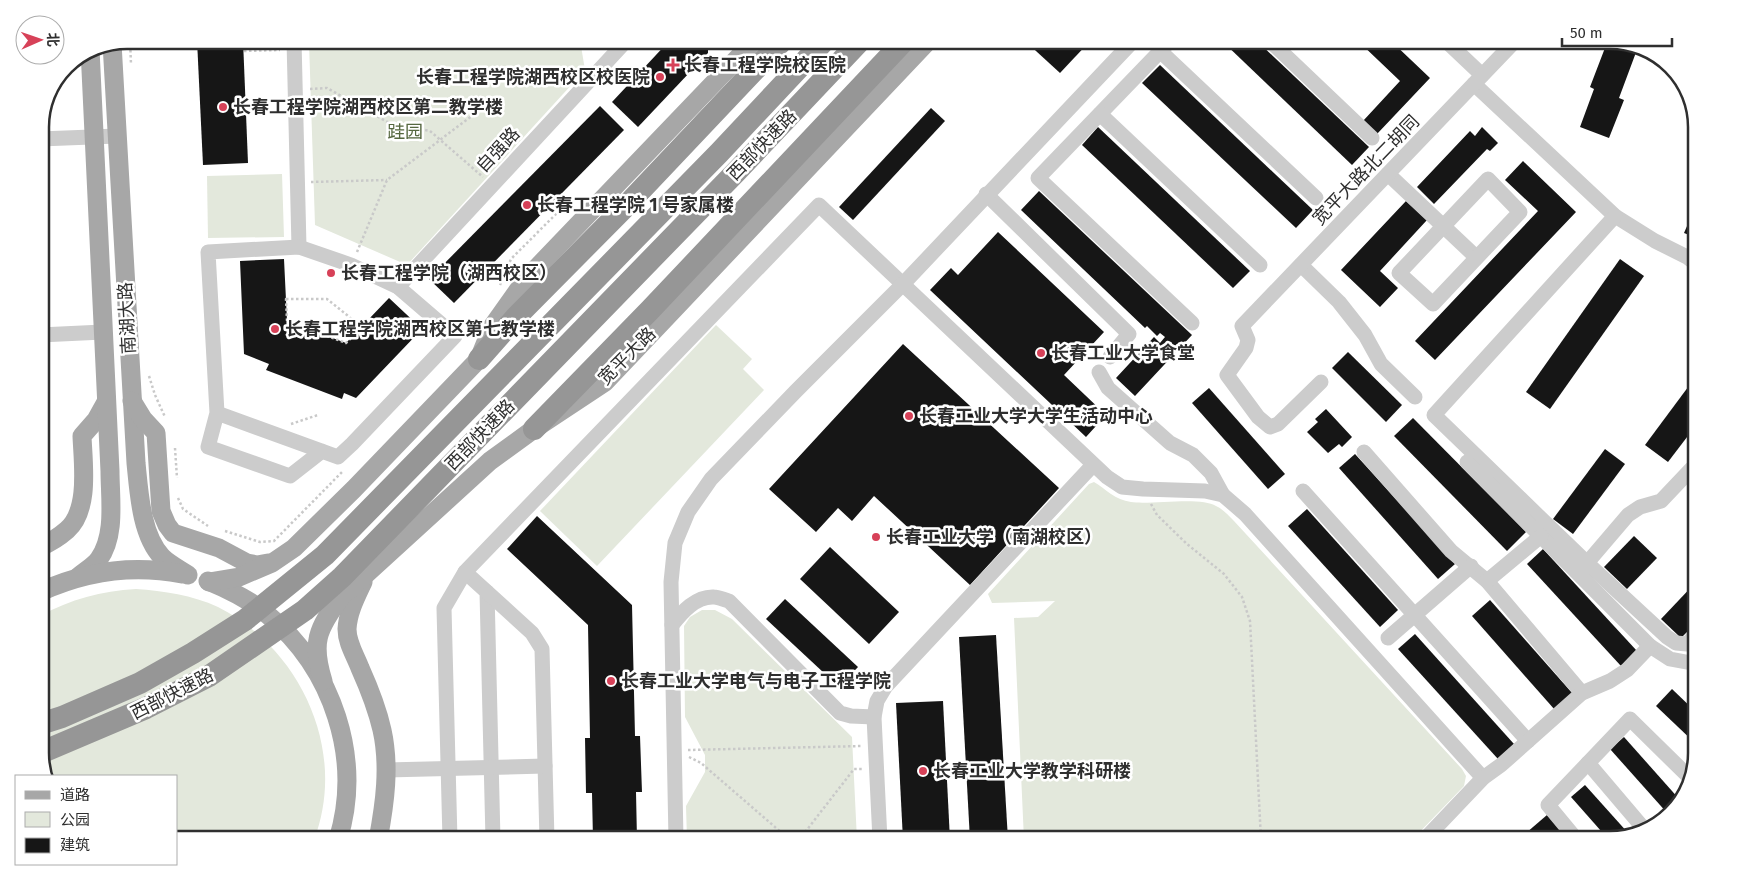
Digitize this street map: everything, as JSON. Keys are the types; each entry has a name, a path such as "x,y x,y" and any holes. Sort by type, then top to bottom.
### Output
{"highway":[{"path":"479,359 516,317 624,208 774,49"},
{"name":"西部快速路","path":"49,721 140,683 193,653 245,620 325,555 719,153 817,49"},
{"name":"西部快速路","path":"49,749 146,708 209,676 312,603 342,577 723,186 853,49"},
{"path":"534,429 650,310 897,49"}],"main road":[{"path":"209,582 239,577 272,563 294,548 321,522 479,359 492,327 526,279 746,49"},
{"name":"宽平大路","path":"323,681 316,660 316,644 325,618 341,597 490,462 534,429 605,382 920,49"},
{"name":"南湖大路","path":"112,50 132,400 142,512 148,534 161,556 188,575"},
{"name":"南湖大路","path":"78,577 98,559 107,542 110,513 110,471 90,58"},
{"path":"132,400 143,419 156,433 161,511 167,525 174,533 218,548 247,563 257,565 272,563"},
{"path":"49,541 68,529 78,515 83,493 82,436 96,420 106,402"},
{"path":"49,588 78,577 122,569 166,571 188,575 229,590 272,618 298,644 323,681 339,722 347,766 345,810 340,831"},
{"path":"369,571 352,606 347,628 349,644 374,700 380,724 386,770 385,803 380,831"}],"street":[{"path":"289,49 295,89 299,247"},
{"name":"自强路","path":"398,286 619,49"},
{"path":"676,831 671,582 674,543 688,512 711,480 796,391 903,284 986,194 1125,49"},
{"path":"1163,49 1038,178 1192,323"},
{"path":"1169,49 1316,198"},
{"path":"1278,49 1372,138"},
{"path":"1452,49 1478,80 1616,216 1655,241 1688,257"},
{"name":"宽平大路北二胡同","path":"1321,382 1278,424 1270,427 1258,417 1227,376 1246,348 1248,340 1242,326 1507,49"},
{"path":"1103,72 1123,90"},
{"path":"1100,114 1260,265"},
{"path":"49,138 117,136"},
{"path":"1388,174 1476,257"},
{"path":"1488,179 1520,212 1476,257 1433,304 1399,273 1488,179"},
{"path":"986,194 1129,334 1110,357"},
{"path":"450,831 444,608 465,572 819,205 1107,477 1122,487 1205,490 1223,494"},
{"path":"1616,216 1434,415 1587,563 1676,643 1688,643"},
{"path":"217,413 338,456 352,444 455,336 398,286 351,265 299,247 208,252 217,413 208,447 290,476 322,451"},
{"path":"1301,265 1339,302 1365,335 1381,364 1415,397"},
{"path":"49,335 103,332"},
{"path":"1099,372 1108,388 1170,443 1193,455 1211,473 1223,494 1245,514 1483,778"},
{"path":"1424,419 1650,646 1670,659 1688,662"},
{"path":"1364,452 1451,550 1488,581 1582,693"},
{"path":"880,831 874,717 877,701 886,686 1093,465"},
{"path":"1587,563 1628,515 1640,506 1661,501 1688,472"},
{"path":"1303,491 1528,741"},
{"path":"1488,581 1541,536"},
{"path":"1388,638 1471,566"},
{"path":"465,572 532,633 542,649 547,831"},
{"path":"487,592 493,831"},
{"path":"672,625 684,611 701,598 715,596 729,601 840,713 851,716 874,717"},
{"path":"1433,831 1483,778 1582,693 1610,681 1627,670 1650,646"},
{"path":"1570,831 1548,805 1630,719 1685,773"},
{"path":"1588,764 1640,825"},
{"path":"386,770 545,766"}],"path":[{"path":"131,49 132,69"},
{"path":"244,51 259,49"},
{"path":"295,89 327,88 389,122 430,132 488,181"},
{"path":"351,265 387,180 485,106"},
{"path":"297,183 387,180"},
{"path":"286,299 327,299 361,328 346,344 287,322 286,299"},
{"path":"147,370 154,396 168,422"},
{"path":"286,426 318,416"},
{"path":"174,445 177,481"},
{"path":"1143,489 1157,515 1187,544 1224,574 1242,597 1250,621 1261,831"},
{"path":"178,491 178,500 183,509 206,525 216,528"},
{"path":"224,531 260,542 274,541"},
{"path":"674,751 875,746"},
{"path":"674,751 702,763 780,831"},
{"path":"806,831 854,769 876,768"}],"green space":[{"name":"跬园","path":"309,49 582,49 585,70 407,265 315,225"},
{"path":"282,174 284,237 208,238 207,176"},
{"path":"716,325 752,359 743,369 764,390 597,566 540,511"},
{"path":"1094,482 1115,497 1125,501 1140,503 1188,501 1209,503 1219,507 1462,769 1466,776 1464,786 1421,831 1024,831 1014,618 1038,617 1055,601 992,603 988,594 1089,484"},
{"path":"136,589 178,594 198,599 218,607 247,625 273,649 294,676 310,706 320,738 325,772 323,806 316,831 178,831 178,775 52,775 49,758 49,612 86,597"},
{"path":"702,610 715,610 732,619 852,737 857,831 687,831 686,806 705,772 705,755 685,717 684,626 690,617"}],"building":[{"name":"长春工程学院湖西校区第二教学楼","path":"197,49 243,49 248,163 203,165"},
{"name":"长春工程学院湖西校区校医院","path":"662,49 708,49 708,53 638,127 612,102"},
{"path":"1034,49 1083,49 1060,73"},
{"path":"1230,49 1266,49 1369,147 1352,165"},
{"path":"1366,49 1399,49 1430,78 1377,134 1363,121 1400,81"},
{"path":"1605,49 1625,50 1636,53 1619,98 1624,100 1609,138 1580,127 1594,89 1590,87"},
{"path":"1160,65 1313,210 1296,228 1142,83"},
{"name":"长春工程学院 1 号家属楼","path":"600,106 624,130 454,303 429,279"},
{"path":"931,108 945,121 853,220 839,207"},
{"path":"1098,127 1250,271 1233,288 1082,145"},
{"path":"1482,127 1498,143 1490,151 1487,149 1434,204 1417,187 1470,131 1475,136"},
{"path":"1523,161 1576,212 1435,360 1415,341 1538,211 1505,180"},
{"path":"1039,191 1192,335 1135,396 1116,378 1154,337 1160,343 1165,337 1160,333 1157,336 1147,326 1145,328 1021,210"},
{"path":"1406,201 1427,220 1380,271 1398,288 1380,307 1341,270"},
{"path":"1688,224 1688,235 1684,233"},
{"name":"长春工业大学食堂","path":"998,232 1104,332 1064,375 1106,415 1086,437 930,290 951,268 958,275"},
{"name":"长春工程学院湖西校区第七教学楼","path":"284,259 287,321 346,343 389,298 422,329 356,398 344,393 342,399 266,370 269,364 244,354 240,261"},
{"path":"1620,259 1644,276 1550,409 1526,392"},
{"name":"长春工业大学大学生活动中心","path":"903,344 1059,488 970,585 874,496 852,521 838,508 816,532 769,489"},
{"path":"1348,352 1402,405 1386,422 1332,368"},
{"path":"1688,387 1688,436 1668,462 1645,445"},
{"path":"1209,388 1285,474 1268,489 1192,403"},
{"path":"1326,409 1352,437 1342,447 1339,444 1328,453 1307,432 1318,422 1315,419"},
{"path":"1413,418 1526,532 1507,551 1394,436"},
{"path":"1605,449 1625,464 1573,534 1553,519"},
{"path":"1355,454 1455,564 1438,579 1339,468"},
{"path":"1307,509 1398,610 1380,627 1288,526"},
{"name":"长春工业大学电气与电子工程学院","path":"537,516 632,605 635,736 640,736 642,792 636,792 637,831 593,831 592,793 586,793 585,738 590,738 588,625 507,549"},
{"path":"1634,536 1657,558 1627,589 1604,567"},
{"path":"830,547 899,612 869,644 800,579"},
{"path":"1543,549 1637,651 1621,666 1527,564"},
{"path":"1688,590 1688,631 1681,638 1661,619"},
{"path":"785,599 858,667 839,687 766,619"},
{"path":"1490,600 1573,694 1555,710 1472,616"},
{"path":"1415,634 1514,744 1498,759 1398,649"},
{"path":"996,635 1007,831 970,831 959,637"},
{"path":"1672,689 1688,704 1688,736 1656,706"},
{"name":"长春工业大学教学科研楼","path":"943,701 950,831 903,831 896,703"},
{"path":"1624,737 1676,795 1664,810 1610,749"},
{"path":"1585,785 1625,830 1601,831 1571,797"},
{"path":"1547,815 1562,831 1528,831"}],"place":[{"name":"长春工程学院校医院","path":"673,65"},
{"name":"长春工程学院湖西校区校医院","path":"660,77"},
{"name":"长春工程学院湖西校区第二教学楼","path":"223,107"},
{"name":"长春工程学院 1 号家属楼","path":"527,205"},
{"name":"长春工程学院（湖西校区）","path":"331,273"},
{"name":"长春工程学院湖西校区第七教学楼","path":"275,329"},
{"name":"长春工业大学食堂","path":"1041,353"},
{"name":"长春工业大学大学生活动中心","path":"909,416"},
{"name":"长春工业大学（南湖校区）","path":"876,537"},
{"name":"长春工业大学电气与电子工程学院","path":"611,681"},
{"name":"长春工业大学教学科研楼","path":"923,771"}]}
